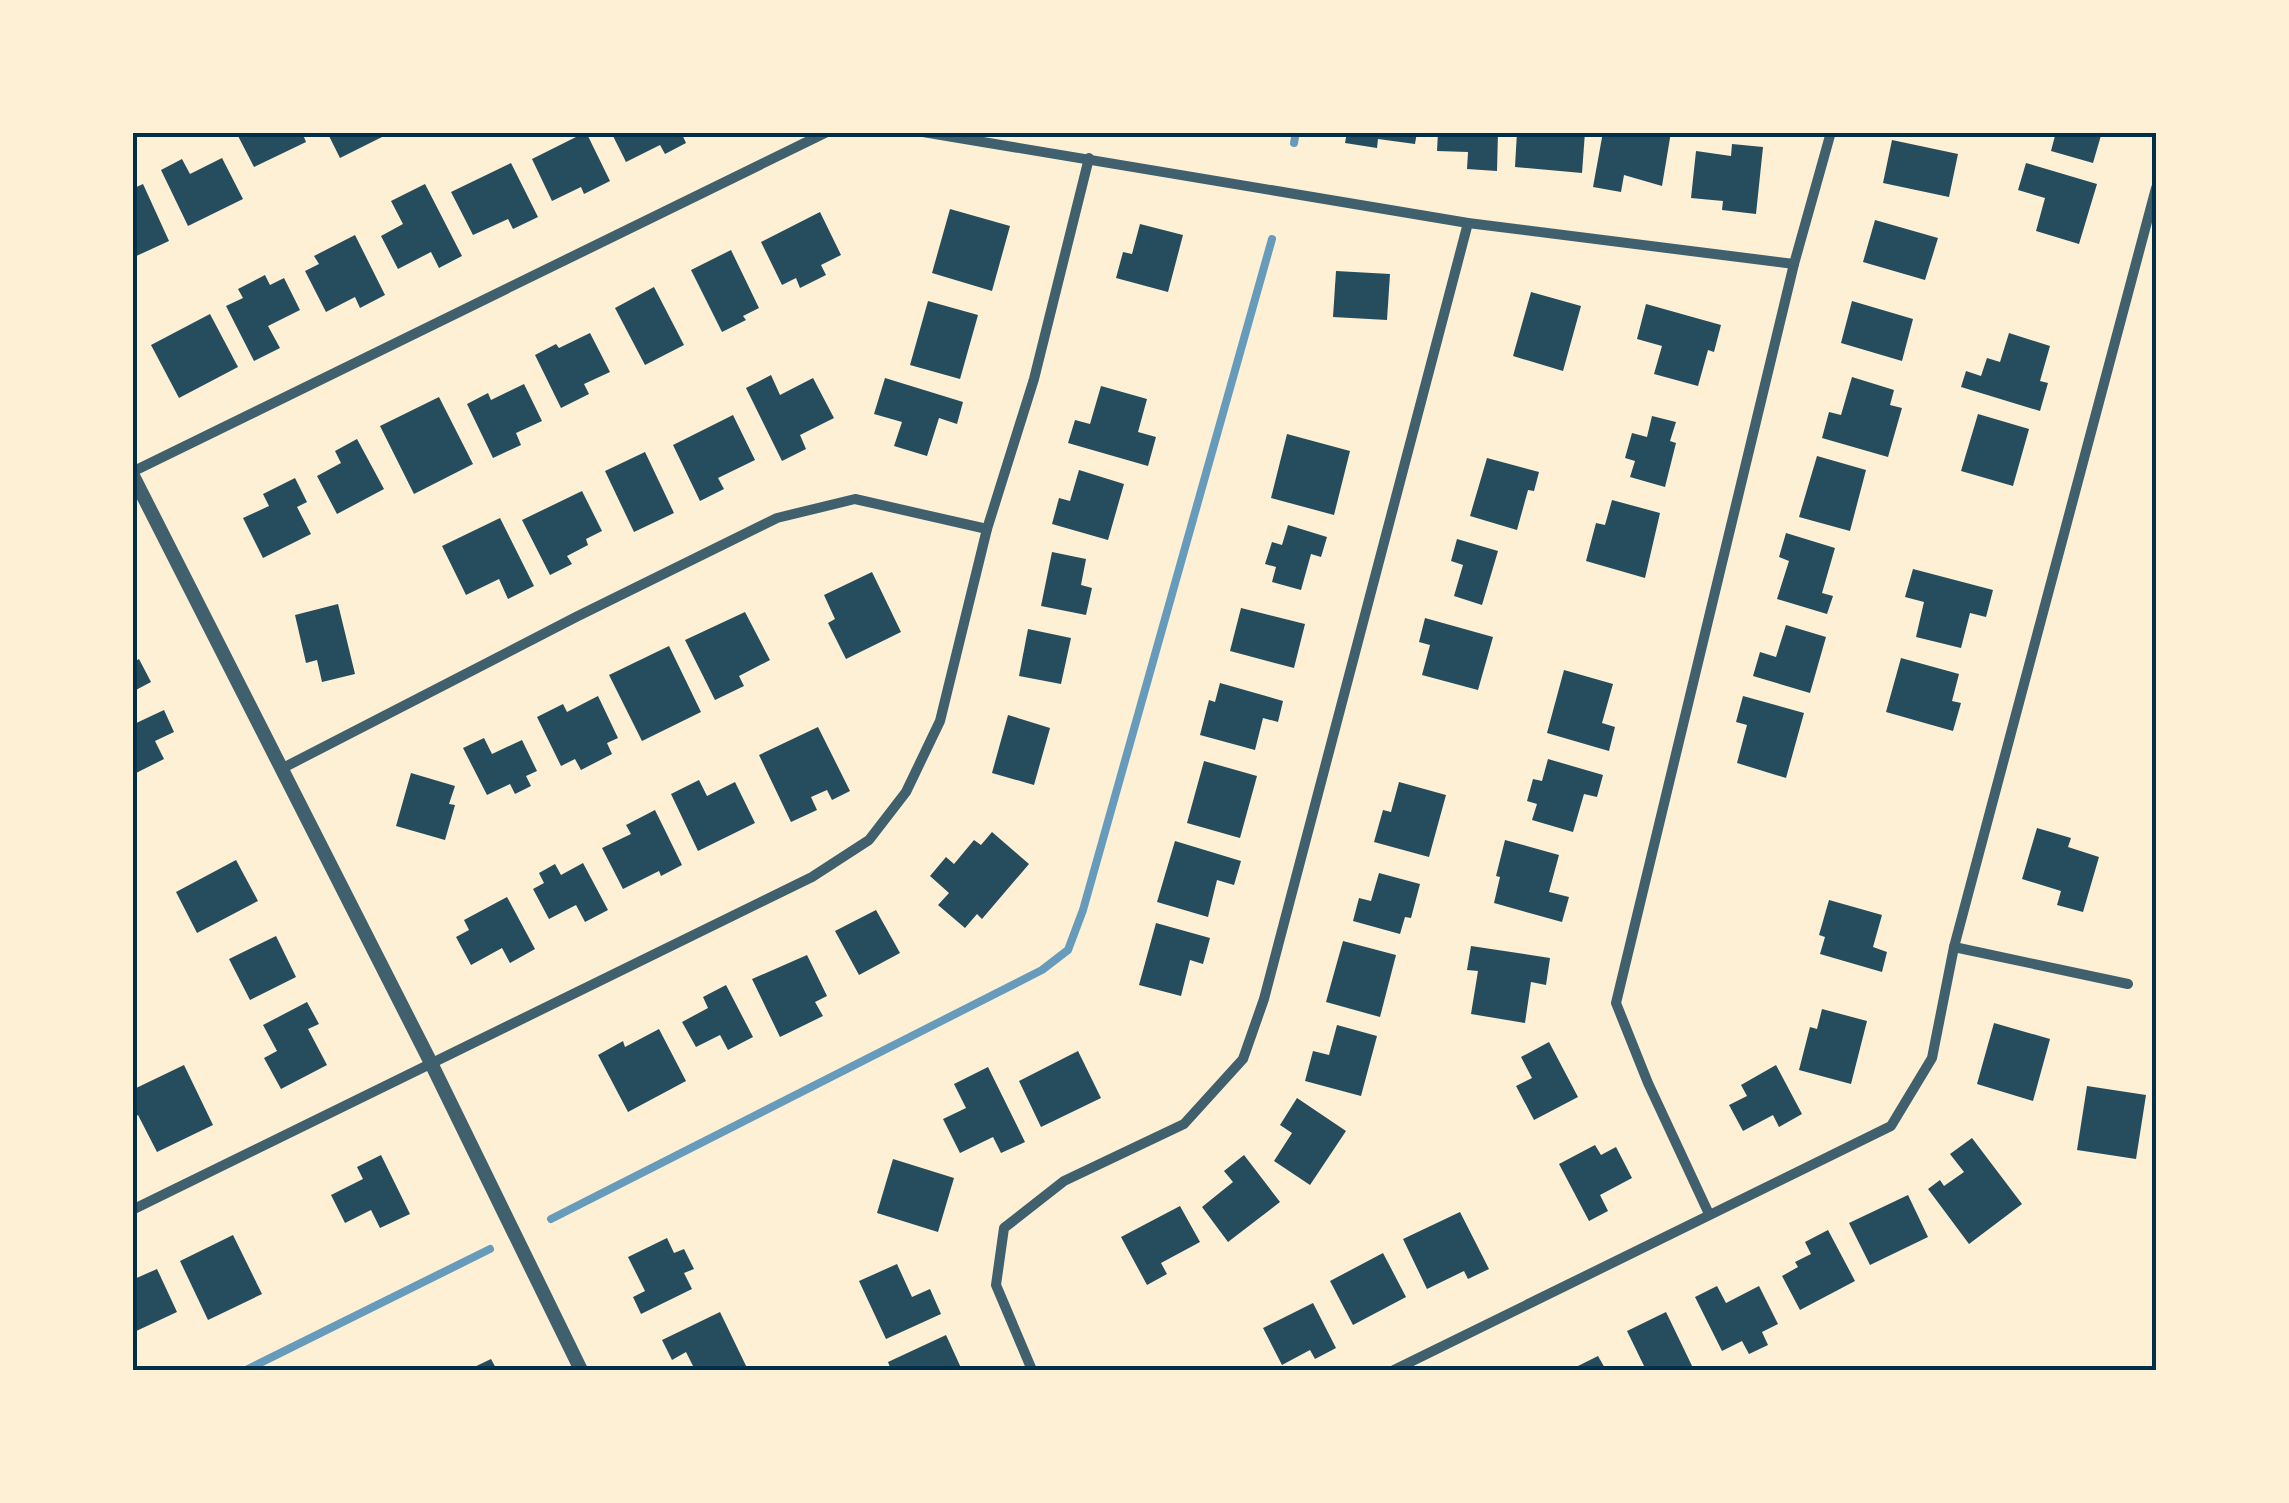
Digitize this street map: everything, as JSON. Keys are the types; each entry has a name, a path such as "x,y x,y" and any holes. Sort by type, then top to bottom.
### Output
{"street":[{"path":"581,1370 431,1063 132,473 827,132"},
{"path":"923,132 1468,224 1794,264"},
{"path":"1709,1214 1616,1003 1794,264 1831,132"},
{"path":"132,1210 812,877 869,840 906,792 940,722 987,528 1034,379 1089,158"},
{"path":"1394,1370 1891,1126 1932,1058 1954,948 2152,227 2156,188"},
{"path":"1032,1370 996,1286 1004,1228 1064,1181 1184,1124 1243,1059 1264,999 1468,224"},
{"path":"280,769 777,518 855,499 987,528"},
{"path":"1954,948 2128,984"}],"building":[{"path":"302,132 306,142 254,167 237,134"},
{"path":"327,132 392,132 340,158"},
{"path":"586,132 610,181 584,194 581,187 552,201 532,159"},
{"path":"611,132 681,132 686,143 665,154 660,145 626,162"},
{"path":"1347,132 1417,132 1415,144 1378,139 1377,148 1345,143"},
{"path":"1438,132 1498,132 1497,171 1467,169 1468,152 1437,151"},
{"path":"1517,132 1585,132 1582,173 1515,167"},
{"path":"1603,132 1636,136 1637,132 1671,132 1662,186 1624,175 1621,192 1593,187"},
{"path":"2056,132 2102,132 2093,163 2051,151"},
{"path":"1892,140 1958,154 1949,197 1883,183"},
{"path":"1732,144 1763,147 1756,214 1722,210 1723,201 1691,198 1696,151 1731,156"},
{"path":"222,158 243,199 188,226 161,170 182,159 190,174"},
{"path":"511,163 538,217 513,229 508,219 473,235 451,192"},
{"path":"2026,163 2097,184 2079,244 2036,231 2045,198 2018,190"},
{"path":"143,184 169,241 132,258 132,189"},
{"path":"425,184 462,256 439,268 431,252 398,269 381,236 403,224 391,201"},
{"path":"950,209 1010,226 992,291 932,273"},
{"path":"820,212 841,255 821,265 826,275 800,288 796,278 782,285 761,242"},
{"path":"1875,220 1938,238 1925,280 1863,262"},
{"path":"1140,224 1183,235 1168,292 1116,278 1123,252 1132,254"},
{"path":"355,235 385,295 360,308 355,297 326,312 305,271 319,264 314,256"},
{"path":"731,250 759,308 722,332 691,270"},
{"path":"1336,271 1390,274 1387,320 1333,317"},
{"path":"265,275 270,285 284,278 300,310 268,326 280,348 254,361 226,306 243,298 238,289"},
{"path":"654,287 684,345 645,365 615,308"},
{"path":"1531,292 1581,306 1563,371 1513,356"},
{"path":"928,301 978,315 960,379 910,365"},
{"path":"1852,301 1913,319 1902,361 1841,343"},
{"path":"1646,304 1721,325 1714,352 1708,350 1698,386 1654,374 1662,346 1637,339"},
{"path":"210,314 238,367 179,398 151,345"},
{"path":"590,333 610,372 584,384 589,394 561,408 535,355"},
{"path":"2009,333 2050,346 2040,381 2048,383 2040,411 1961,387 1966,371 1981,376 1987,358 2000,362"},
{"path":"771,375 780,395 813,378 834,418 800,435 806,449 782,461 746,388"},
{"path":"1852,377 1894,390 1890,405 1902,408 1888,457 1822,438 1829,412 1841,415"},
{"path":"885,378 963,402 957,424 939,418 927,456 894,446 902,422 874,414"},
{"path":"524,384 542,421 516,433 521,445 493,458 467,404 488,393 491,400"},
{"path":"1101,386 1147,399 1138,432 1156,437 1148,466 1068,443 1075,420 1090,424"},
{"path":"439,397 473,464 414,494 380,426"},
{"path":"1978,414 2029,429 2013,486 1961,471"},
{"path":"733,415 755,460 718,478 724,489 700,501 673,445"},
{"path":"1652,416 1676,422 1670,441 1676,443 1665,487 1630,477 1635,461 1625,458 1632,433 1647,437"},
{"path":"1287,434 1350,451 1334,515 1271,498"},
{"path":"357,439 384,489 337,514 317,476 341,463 335,451"},
{"path":"645,452 674,513 634,532 605,471"},
{"path":"1817,456 1866,470 1850,531 1799,517"},
{"path":"1487,458 1539,472 1534,491 1528,490 1517,530 1470,516"},
{"path":"1079,470 1124,484 1108,540 1052,524 1059,498 1070,501"},
{"path":"295,478 307,502 297,507 311,534 263,558 243,518 269,506 263,494"},
{"path":"582,491 602,531 586,539 588,545 567,556 572,564 550,575 522,520"},
{"path":"1612,500 1660,513 1645,578 1586,561 1596,523 1605,525"},
{"path":"500,518 534,586 508,599 499,579 466,595 442,546"},
{"path":"1288,525 1327,537 1321,557 1311,554 1301,590 1272,582 1276,567 1265,564 1272,542 1282,545"},
{"path":"1786,533 1835,548 1822,593 1833,596 1827,614 1777,599 1789,561 1779,557"},
{"path":"1457,539 1498,551 1482,605 1454,596 1463,565 1451,561"},
{"path":"1052,552 1086,559 1081,585 1092,588 1086,615 1041,606"},
{"path":"1913,569 1993,590 1986,617 1970,613 1961,648 1916,637 1924,602 1905,597"},
{"path":"872,572 901,632 846,659 828,623 835,619 824,595"},
{"path":"338,604 355,674 322,682 317,660 306,663 295,615"},
{"path":"1241,608 1305,624 1294,668 1230,651"},
{"path":"745,612 770,660 739,676 744,686 715,700 685,640"},
{"path":"1425,618 1493,637 1478,690 1422,675 1430,645 1419,642"},
{"path":"1786,625 1826,637 1810,693 1753,676 1760,652 1776,657"},
{"path":"1028,629 1071,638 1061,684 1019,676"},
{"path":"669,646 701,712 642,741 609,675"},
{"path":"1901,658 1959,674 1952,701 1961,703 1953,731 1886,712"},
{"path":"139,659 151,682 132,692 132,663"},
{"path":"1564,670 1613,684 1602,723 1615,727 1609,751 1547,733"},
{"path":"1220,683 1283,701 1278,722 1263,718 1255,750 1200,735 1209,700 1215,702"},
{"path":"598,696 618,738 607,743 612,754 581,770 575,759 561,766 537,717 563,704 567,712"},
{"path":"1743,696 1804,713 1786,778 1737,763 1747,725 1736,722"},
{"path":"164,710 174,732 155,741 164,759 132,775 132,725"},
{"path":"1008,715 1050,728 1034,785 992,773"},
{"path":"818,727 850,791 832,800 827,790 811,797 817,810 791,822 759,755"},
{"path":"484,738 492,754 522,740 537,771 526,776 531,786 515,794 510,784 487,795 463,748"},
{"path":"1548,759 1603,775 1597,797 1584,794 1573,832 1532,820 1537,804 1527,801 1533,779 1542,781"},
{"path":"1204,761 1257,776 1240,838 1187,823"},
{"path":"411,773 455,786 449,804 455,805 445,840 396,826"},
{"path":"699,780 707,796 735,782 755,823 698,851 671,794"},
{"path":"1399,782 1446,795 1429,857 1374,842 1383,810 1391,812"},
{"path":"655,810 682,865 661,876 659,871 623,889 602,848 631,834 626,825"},
{"path":"2037,828 2071,838 2068,847 2099,857 2083,912 2057,905 2061,891 2022,879"},
{"path":"992,832 1029,864 982,919 977,914 965,928 938,905 949,893 930,876 946,857 954,864 974,840 981,845"},
{"path":"1505,840 1559,855 1549,892 1569,897 1562,922 1494,903"},
{"path":"1175,841 1241,861 1234,885 1217,880 1208,917 1157,902"},
{"path":"236,860 258,901 197,933 176,892"},
{"path":"583,863 608,910 585,922 576,905 549,919 533,889 544,883 539,873 555,864 561,875"},
{"path":"1379,873 1420,884 1411,918 1405,917 1400,934 1353,921 1359,898 1371,901"},
{"path":"507,897 535,949 510,963 502,948 471,965 456,937 469,930 464,920"},
{"path":"1829,900 1882,915 1873,947 1887,952 1882,972 1820,954 1825,937 1819,935"},
{"path":"876,910 900,953 859,975 835,931"},
{"path":"1156,923 1210,938 1203,964 1190,960 1181,996 1139,985"},
{"path":"276,936 296,977 250,1000 229,959"},
{"path":"1343,941 1396,955 1380,1017 1326,1002"},
{"path":"1471,946 1550,958 1546,985 1531,982 1525,1023 1471,1014 1478,971 1467,970"},
{"path":"807,955 827,996 815,1002 823,1016 780,1037 752,979"},
{"path":"726,985 753,1037 728,1050 720,1035 696,1047 682,1022 708,1008 703,997"},
{"path":"307,1002 319,1024 308,1029 327,1065 281,1089 264,1058 277,1051 263,1025"},
{"path":"1822,1009 1867,1021 1851,1084 1799,1070 1810,1027 1817,1029"},
{"path":"1994,1023 2050,1039 2033,1101 1977,1084"},
{"path":"1337,1025 1377,1036 1361,1096 1305,1081 1313,1051 1329,1055"},
{"path":"659,1029 686,1081 628,1112 598,1055 623,1041 625,1047"},
{"path":"1549,1042 1578,1097 1534,1120 1516,1086 1532,1078 1521,1057"},
{"path":"1078,1051 1101,1098 1041,1127 1019,1081"},
{"path":"184,1065 213,1125 157,1152 138,1115 132,1118 132,1090"},
{"path":"1776,1065 1802,1114 1779,1127 1773,1115 1743,1131 1729,1105 1747,1096 1741,1085"},
{"path":"988,1067 1025,1142 1001,1153 993,1137 960,1153 943,1119 966,1108 954,1084"},
{"path":"2087,1086 2146,1095 2136,1159 2077,1150"},
{"path":"1297,1098 1346,1131 1310,1185 1274,1161 1292,1133 1280,1125"},
{"path":"1972,1138 2022,1204 1969,1244 1928,1189 1940,1180 1944,1186 1964,1172 1950,1154"},
{"path":"1595,1145 1601,1155 1616,1147 1632,1178 1600,1195 1608,1211 1589,1221 1559,1164"},
{"path":"381,1155 410,1214 380,1228 371,1210 345,1223 331,1195 363,1179 357,1167"},
{"path":"1244,1155 1280,1202 1228,1242 1202,1207 1233,1182 1224,1171"},
{"path":"893,1159 954,1178 938,1232 877,1213"},
{"path":"1908,1195 1928,1237 1870,1265 1849,1223"},
{"path":"1180,1206 1200,1242 1161,1263 1167,1274 1147,1285 1121,1237"},
{"path":"1460,1212 1489,1269 1468,1279 1464,1271 1427,1289 1403,1239"},
{"path":"1828,1230 1855,1281 1800,1310 1782,1276 1798,1267 1795,1262 1811,1254 1805,1242"},
{"path":"233,1235 262,1294 208,1320 180,1261"},
{"path":"667,1238 674,1253 684,1249 694,1269 684,1273 692,1289 641,1314 633,1297 645,1291 628,1257"},
{"path":"1383,1253 1406,1297 1353,1325 1330,1281"},
{"path":"897,1264 912,1297 930,1289 941,1314 886,1339 859,1281"},
{"path":"157,1269 177,1312 132,1333 132,1280"},
{"path":"1717,1286 1726,1303 1759,1286 1778,1324 1762,1332 1768,1345 1749,1354 1742,1341 1722,1351 1695,1297"},
{"path":"1313,1303 1336,1348 1315,1359 1310,1350 1282,1365 1263,1328"},
{"path":"720,1312 748,1370 695,1370 686,1352 672,1360 662,1340"},
{"path":"1666,1312 1694,1370 1646,1370 1627,1331"},
{"path":"946,1335 962,1370 891,1370 888,1362"},
{"path":"1598,1356 1606,1370 1581,1370 1578,1366"},
{"path":"491,1359 497,1370 468,1370"}],"waterway":[{"path":"1294,143 1296,132"},
{"path":"551,1219 1042,970 1068,950 1083,910 1272,239"},
{"path":"246,1370 490,1249"}]}
